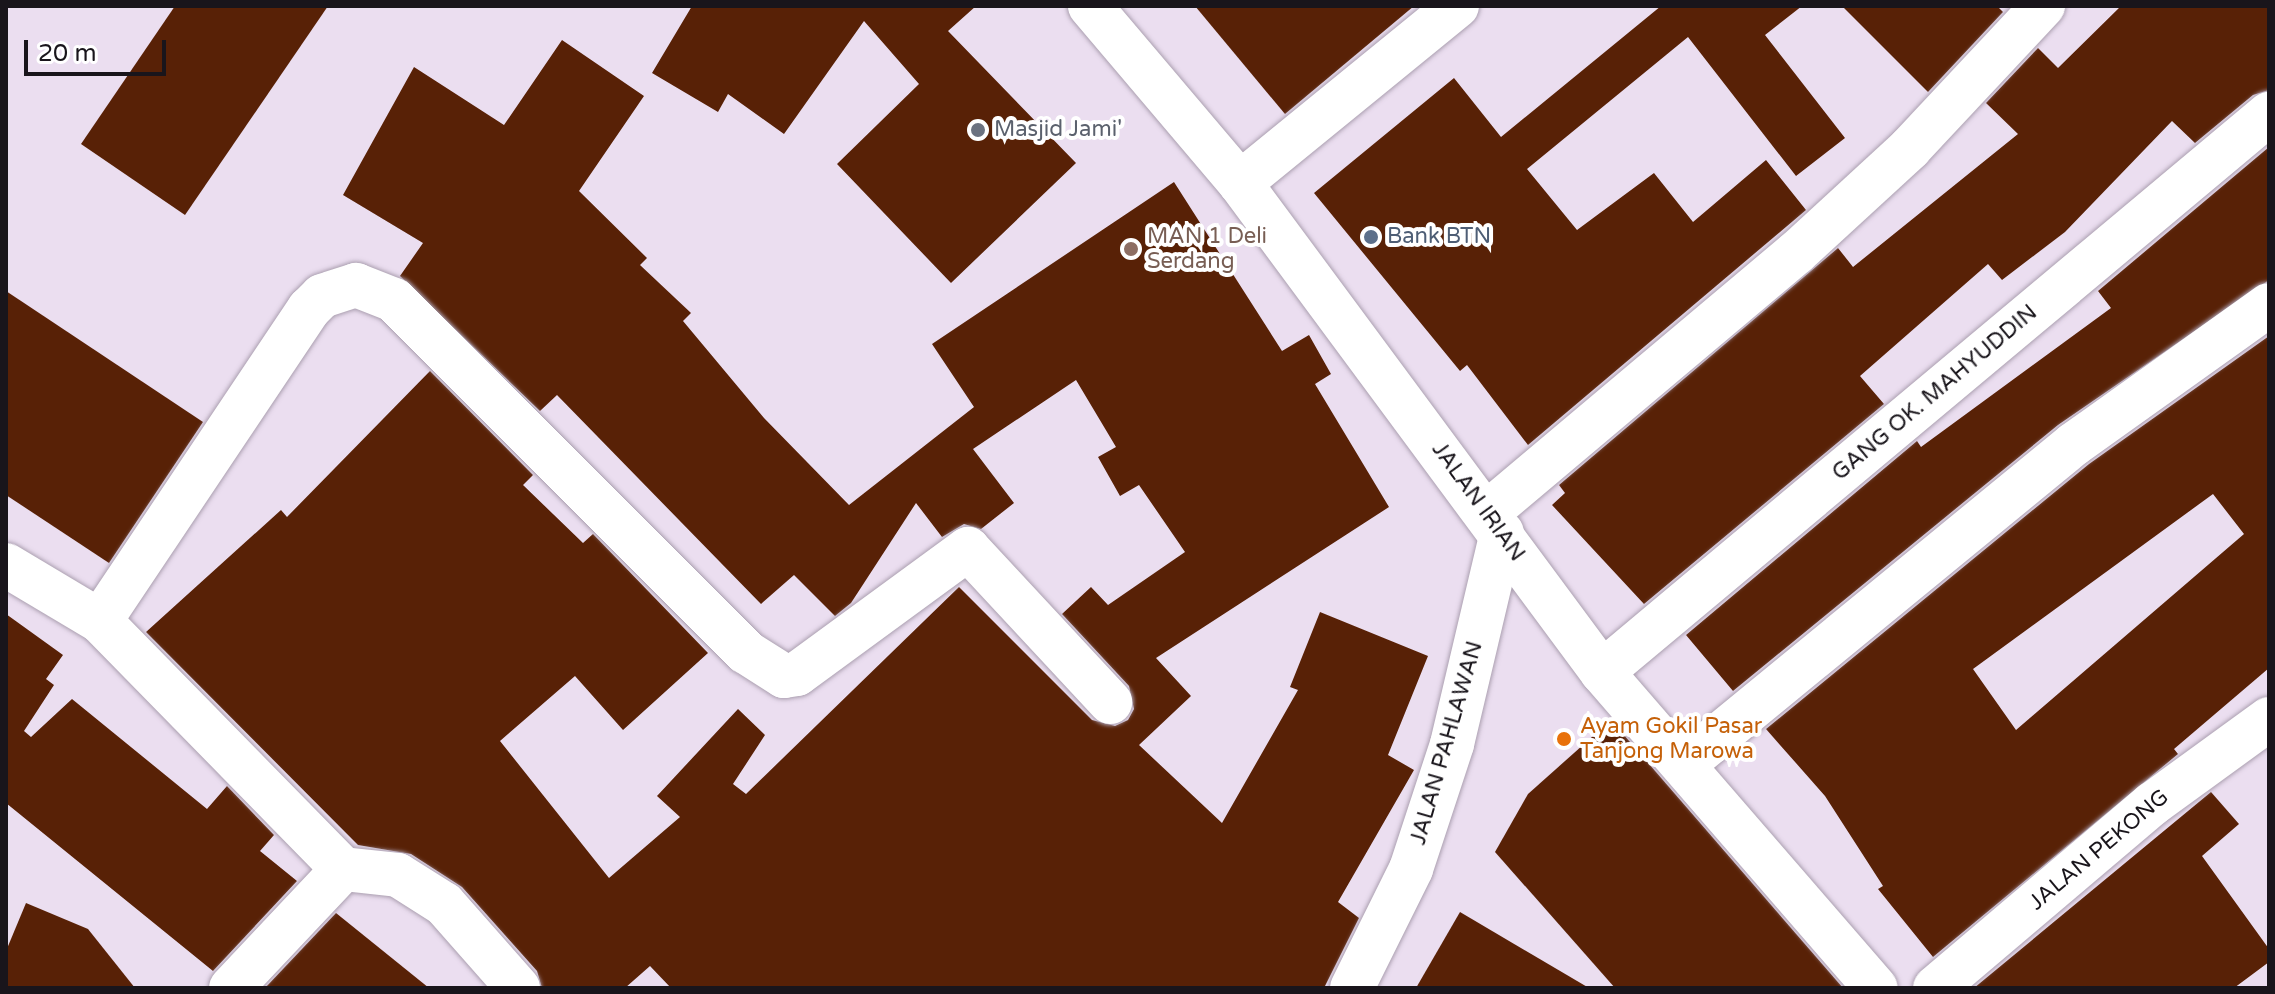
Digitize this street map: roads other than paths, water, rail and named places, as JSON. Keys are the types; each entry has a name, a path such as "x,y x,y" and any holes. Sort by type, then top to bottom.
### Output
{"street":[{"name":"JALAN IRIAN","path":"1090,6 1240,183 1602,672 1876,988"},
{"path":"1240,183 1457,6"},
{"path":"1494,523 1910,148 2043,6"},
{"name":"GANG OK. MAHYUDDIN","path":"1602,672 2269,114"},
{"path":"100,621 309,309 339,288 356,285 394,300 746,652 784,676 797,674 968,549 1110,702"},
{"path":"1684,764 2074,444 2269,305"},
{"name":"JALAN PAHLAWAN","path":"1352,988 1411,869 1452,744 1494,523"},
{"path":"6,565 100,621 343,869 398,875 444,904 518,988"},
{"name":"JALAN PEKONG","path":"1935,988 2152,804 2269,719"},
{"path":"231,988 343,869"}],"place":[{"name":"Masjid Jami'","path":"978,130"},
{"name":"Bank BTN","path":"1371,237"},
{"name":"MAN 1 Deli Serdang","path":"1131,249"},
{"name":"Ayam Gokil Pasar Tanjong Marowa","path":"1564,739"}]}
